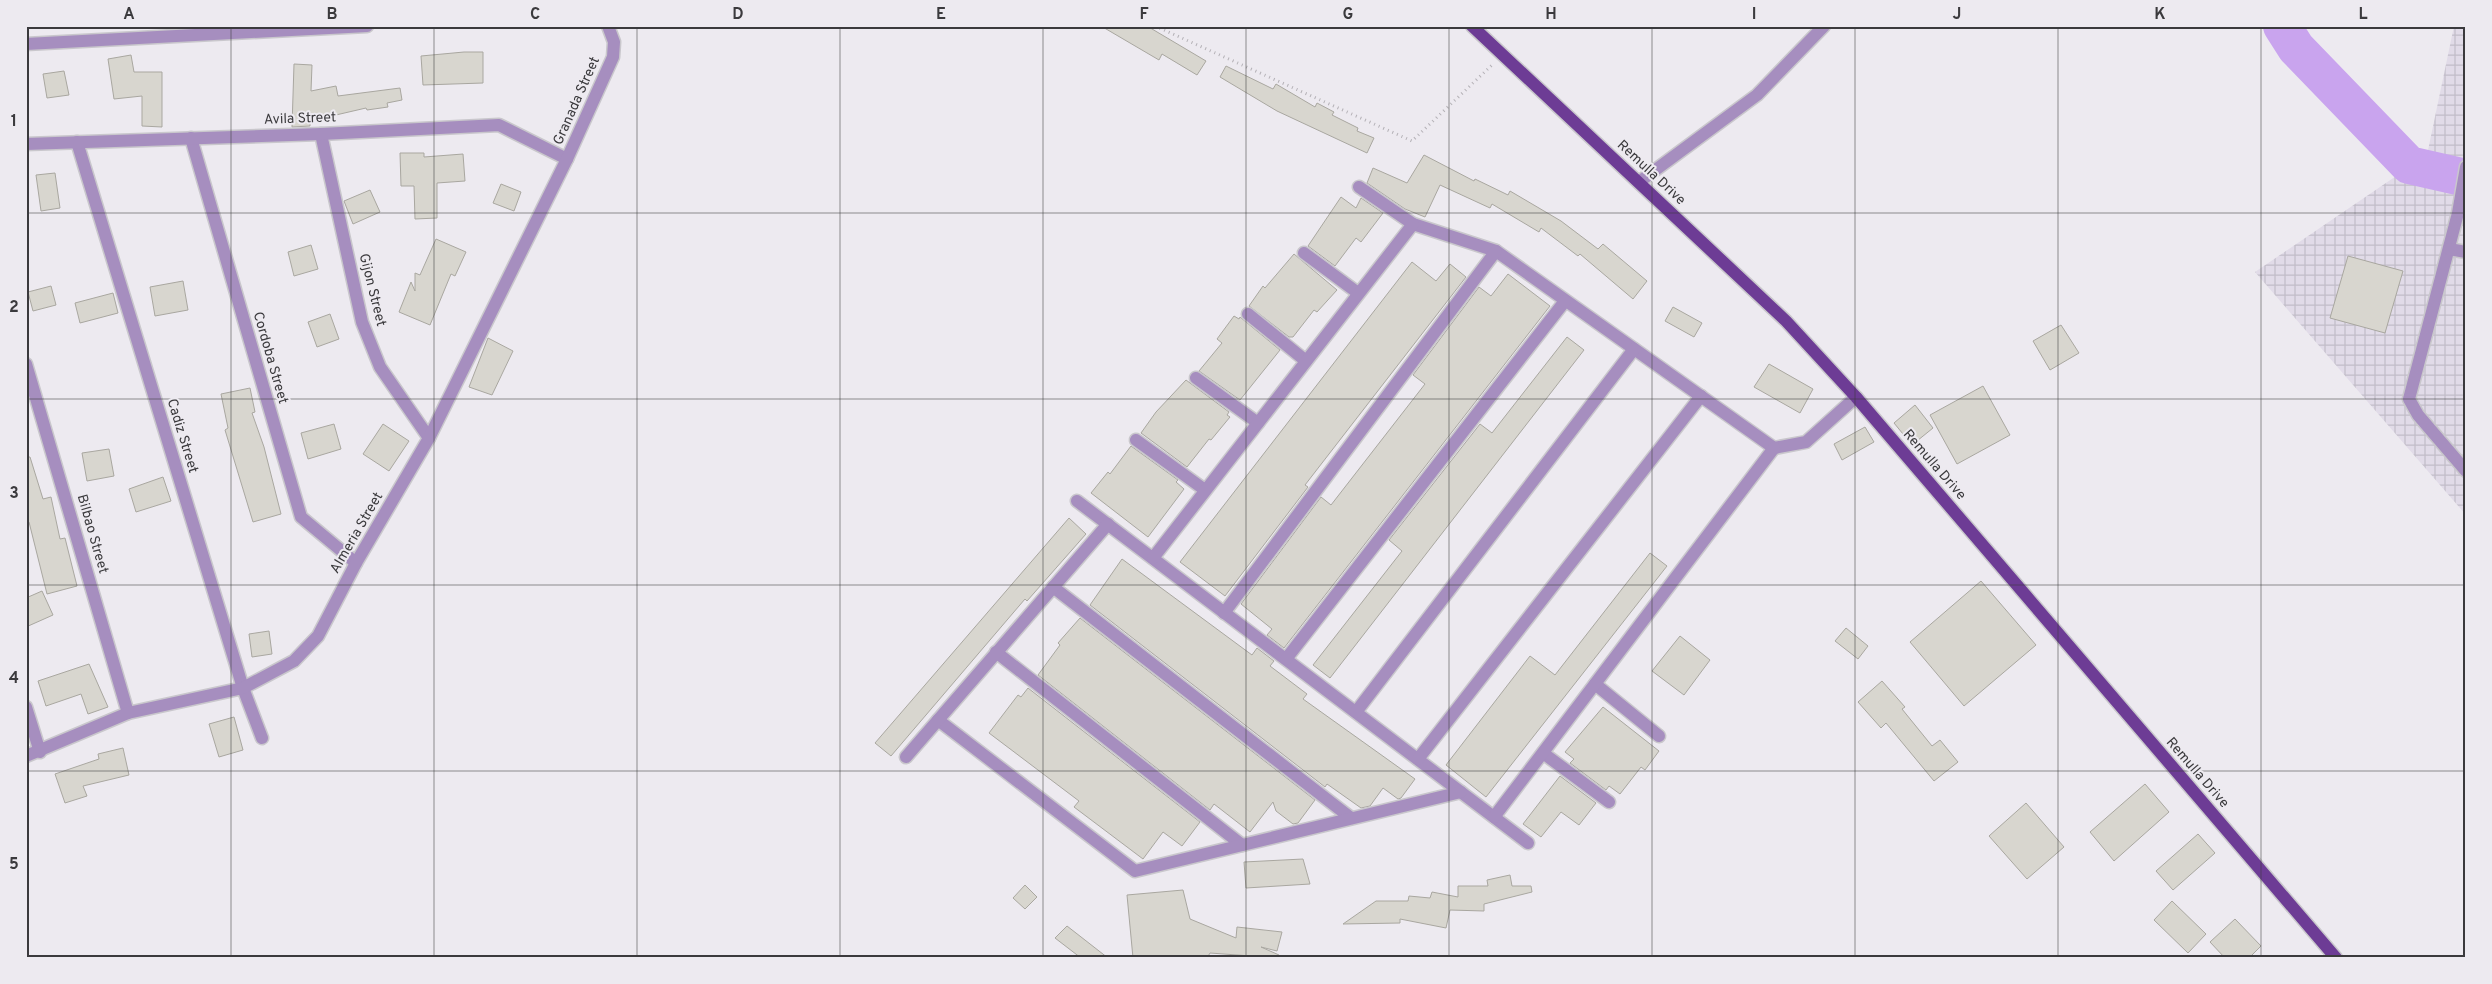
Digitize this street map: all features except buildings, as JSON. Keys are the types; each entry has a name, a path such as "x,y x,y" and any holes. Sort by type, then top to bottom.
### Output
{"main road":[{"name":"Remulla Drive","path":"1472,26 1786,321 1856,397 2336,958"}],"street":[{"path":"26,44 366,26"},
{"name":"Granada Street","path":"567,159 613,57 614,42 608,26"},
{"path":"1639,182 1757,95 1824,26"},
{"name":"Avila Street","path":"26,144 321,134 498,125 567,159"},
{"name":"Gijon Street","path":"321,134 362,322 380,367 429,438"},
{"name":"Cordoba Street","path":"191,138 301,517 356,563"},
{"name":"Cadiz Street","path":"77,142 243,688 262,738"},
{"name":"Almeria Street","path":"26,756 40,752 128,713 243,688 294,661 318,636 356,563 429,438 567,159"},
{"path":"2466,166 2458,213 2410,399 2418,415 2466,471"},
{"path":"1360,187 1413,224 1496,251 1774,448"},
{"path":"1152,558 1413,224"},
{"path":"2449,248 2466,252"},
{"path":"1224,612 1496,251"},
{"path":"1304,253 1358,293"},
{"path":"1286,659 1565,300"},
{"path":"1248,314 1306,361"},
{"path":"1356,712 1634,349"},
{"name":"Bilbao Street","path":"26,364 128,713"},
{"path":"1196,378 1258,423"},
{"path":"1418,759 1700,396"},
{"path":"1494,817 1774,448 1806,442 1856,397"},
{"path":"1136,440 1205,490"},
{"path":"1077,501 1528,842"},
{"path":"906,757 1108,524"},
{"path":"1053,587 1351,818"},
{"path":"996,652 1242,845"},
{"path":"1595,684 1659,736"},
{"path":"26,707 40,752"},
{"path":"938,720 1135,871 1461,792"},
{"path":"1543,752 1609,802"}],"path":[{"path":"1155,26 1412,141 1503,55"}],"shaded area":[{"path":"2454,26 2466,26 2466,515 2255,272 2427,155"}],"waterway":[{"path":"2282,26 2296,48 2409,165 2466,178"}]}
